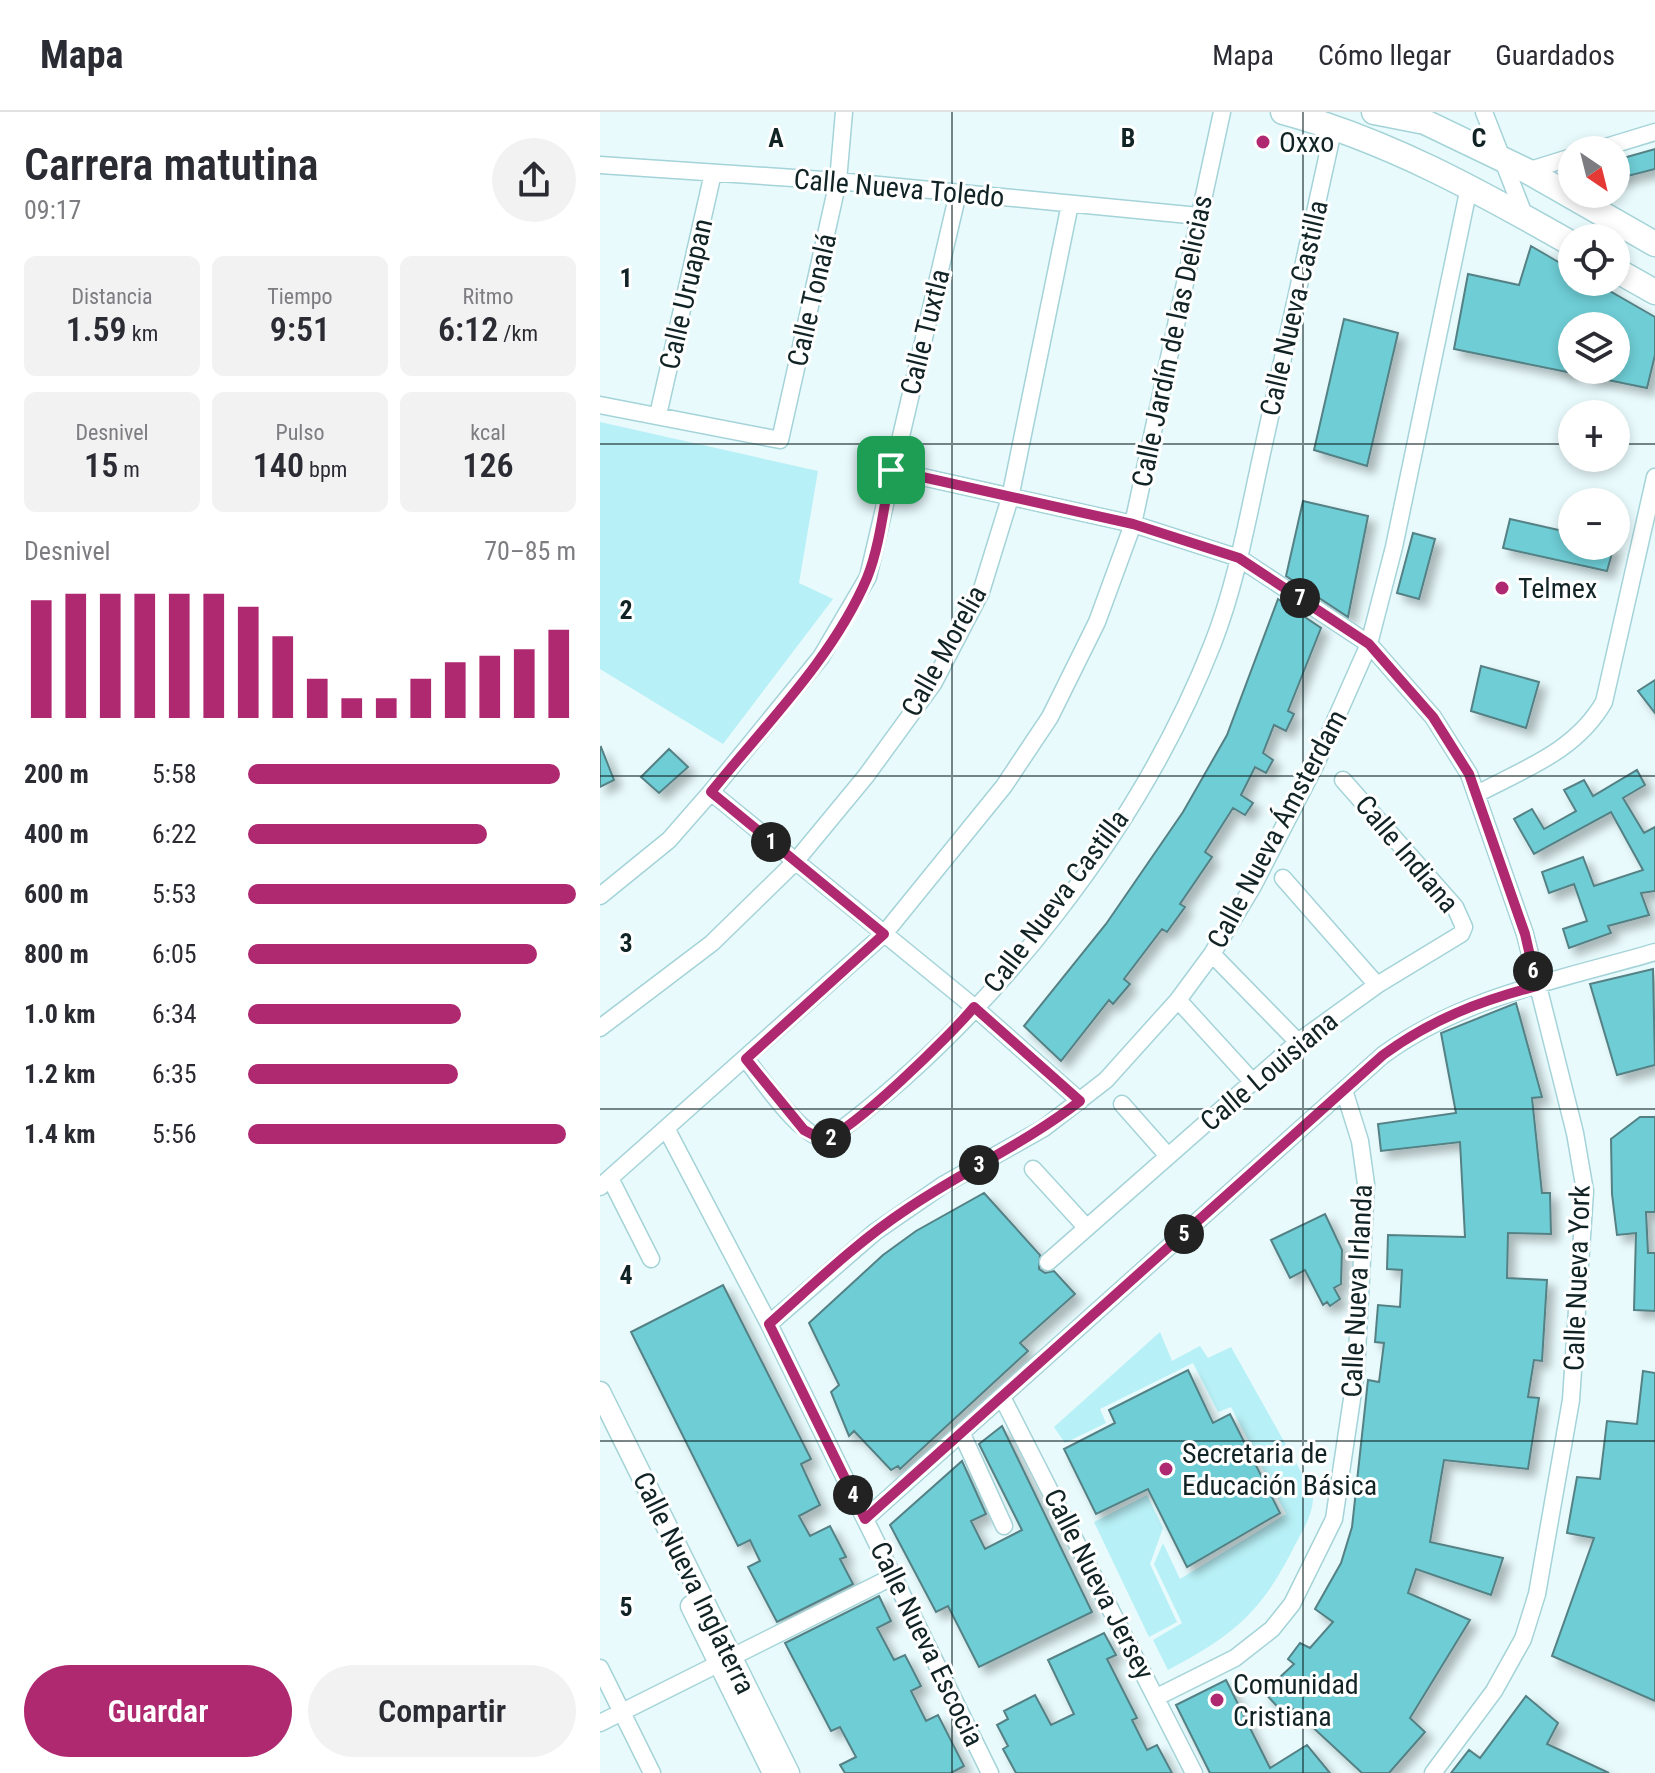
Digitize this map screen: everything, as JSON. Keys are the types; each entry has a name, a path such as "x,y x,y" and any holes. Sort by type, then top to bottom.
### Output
{"main road":[{"path":"1283,112 1334,126 1404,154 1558,236"},
{"path":"1374,112 1427,122"},
{"path":"1404,112 1527,171 1655,244"},
{"path":"1630,264 1655,275"},
{"path":"1630,278 1655,292"}],"street":[{"name":"Calle Tonalá","path":"658,415 780,440 838,181 844,112"},
{"name":"Calle Jardín de las Delicias","path":"605,1183 884,934 1004,786 1050,717 1097,622 1133,524 1222,112"},
{"path":"1484,112 1525,217"},
{"name":"Calle Nueva Castilla","path":"746,1059 804,1130 823,1140 844,1128 949,1038 1034,939 1129,808 1178,718 1213,642 1239,558 1334,126"},
{"path":"1630,140 1655,132"},
{"path":"1527,171 1558,161"},
{"name":"Calle Nueva Toledo","path":"600,165 838,181 1199,216"},
{"name":"Calle Uruapan","path":"658,415 713,173"},
{"name":"Calle Nueva Ámsterdam","path":"769,1324 875,1232 943,1185 1044,1128 1106,1080 1178,1000 1212,954 1253,886 1315,766 1369,644 1394,547 1469,187"},
{"name":"Calle Tuxtla","path":"600,896 669,840 711,792 821,657 868,577 958,193"},
{"name":"Calle Morelia","path":"600,1028 712,943 795,862 866,776 933,684 981,592 1010,498 1070,204"},
{"path":"600,405 658,415"},
{"name":"Calle Nueva York","path":"891,470 1133,524 1239,558 1369,644 1433,717 1469,774 1525,934 1575,1133 1585,1191 1571,1400 1540,1581 1523,1639 1494,1691 1433,1773"},
{"path":"1477,794 1561,750 1583,732 1604,702 1655,477"},
{"name":"Calle Indiana","path":"1343,780 1455,907 1463,931"},
{"path":"711,792 974,1007 1080,1101"},
{"path":"1283,878 1377,985"},
{"name":"Calle Louisiana","path":"1048,1262 1251,1080 1298,1042 1377,985 1456,939 1463,931"},
{"path":"865,1519 1383,1055 1433,1021 1482,1001 1655,952"},
{"path":"1212,954 1298,1042"},
{"path":"1178,1000 1251,1080"},
{"name":"Calle Nueva Irlanda","path":"1157,1697 1235,1658 1272,1629 1292,1604 1334,1519 1356,1372 1366,1184 1360,1141 1344,1090"},
{"path":"1122,1104 1168,1156"},
{"name":"Calle Nueva Escocia","path":"667,1130 769,1324 990,1773"},
{"path":"1033,1169 1086,1227"},
{"path":"605,1183 651,1259"},
{"name":"Calle Nueva Inglaterra","path":"600,1392 725,1659 773,1773"},
{"name":"Calle Nueva Jersey","path":"1002,1397 1194,1773"},
{"name":"Calle Nueva Inglaterra","path":"600,1423 789,1773"},
{"path":"962,1434 1004,1526"},
{"path":"600,1723 894,1576"},
{"path":"600,1668 652,1773"}],"shaded area":[{"path":"600,422 818,471 799,583 833,599 723,744 600,669"},
{"path":"1160,1332 1172,1361 1200,1346 1208,1358 1231,1347 1313,1493 1305,1526 1257,1605 1228,1633 1168,1670 1153,1640 1182,1623 1154,1564 1163,1543 1180,1579 1286,1514 1231,1407 1218,1412 1193,1363 1100,1409 1106,1423 1065,1443 1054,1427"},
{"path":"1147,1495 1163,1528 1150,1564 1177,1622 1149,1637 1094,1522"}],"building":[{"path":"1655,149 1655,169 1630,175 1630,156"},
{"path":"1531,246 1558,262 1558,296 1618,296 1655,317 1655,355 1647,388 1627,384 1630,384 1630,312 1558,312 1558,370 1454,349 1468,274 1519,285"},
{"path":"1344,319 1398,333 1367,466 1314,450"},
{"path":"1303,501 1368,516 1348,617 1286,576"},
{"path":"1510,519 1558,530 1558,560 1610,560 1607,571 1503,548"},
{"path":"1413,533 1435,539 1419,599 1397,593"},
{"path":"1278,599 1321,628 1288,711 1294,714 1286,731 1274,725 1263,753 1273,760 1266,773 1255,767 1241,795 1253,803 1245,815 1233,808 1205,852 1212,857 1180,904 1185,907 1167,932 1162,929 1124,979 1130,984 1113,1004 1109,1000 1061,1061 1024,1026 1106,924 1183,812 1227,735"},
{"path":"1481,666 1539,682 1526,728 1471,711"},
{"path":"1655,680 1655,713 1638,691"},
{"path":"600,748 614,780 600,787"},
{"path":"669,749 688,767 659,793 641,777"},
{"path":"1637,770 1645,785 1623,798 1644,833 1655,827 1655,891 1641,893 1649,915 1608,926 1611,933 1569,948 1563,929 1587,921 1574,884 1549,893 1542,872 1583,857 1594,886 1643,870 1611,812 1534,854 1514,819 1532,809 1544,829 1576,811 1564,790 1584,780 1593,796"},
{"path":"1653,969 1655,1065 1617,1075 1590,984"},
{"path":"1516,1003 1542,1097 1532,1098 1542,1193 1550,1193 1551,1234 1508,1233 1507,1278 1547,1280 1542,1361 1534,1360 1528,1397 1539,1398 1528,1469 1444,1460 1430,1542 1503,1558 1491,1595 1416,1569 1408,1593 1470,1620 1410,1718 1425,1732 1389,1773 1362,1773 1292,1708 1284,1714 1264,1692 1294,1664 1288,1659 1300,1643 1310,1648 1333,1622 1315,1609 1341,1563 1352,1527 1368,1380 1379,1382 1384,1343 1375,1342 1378,1305 1400,1307 1402,1270 1387,1269 1388,1235 1465,1237 1460,1142 1381,1151 1378,1124 1456,1113 1441,1033"},
{"path":"1640,1117 1655,1117 1655,1212 1646,1212 1648,1253 1655,1253 1655,1311 1634,1310 1636,1233 1617,1235 1612,1194 1611,1139"},
{"path":"984,1193 1040,1255 1039,1269 1045,1273 1054,1271 1075,1294 1020,1343 1028,1351 900,1469 898,1466 891,1470 854,1431 849,1436 831,1392 839,1385 809,1323 883,1255 916,1231"},
{"path":"1325,1214 1342,1250 1341,1284 1334,1288 1340,1299 1330,1306 1327,1302 1323,1305 1305,1270 1290,1278 1271,1240"},
{"path":"723,1285 811,1459 801,1464 820,1505 799,1516 810,1536 830,1526 846,1557 840,1559 853,1584 777,1622 748,1567 760,1561 750,1540 738,1546 631,1332"},
{"name":"Secretaria de Educación Básica","path":"1188,1370 1213,1423 1230,1414 1280,1513 1187,1567 1148,1489 1096,1514 1064,1449 1115,1423 1109,1410"},
{"path":"1643,1371 1655,1373 1655,1701 1552,1656 1594,1538 1567,1533 1577,1477 1600,1479 1607,1421 1637,1424"},
{"path":"1002,1426 1092,1612 979,1667 948,1606 936,1612 890,1525 962,1461 986,1514 971,1521 985,1549 1022,1530 979,1444"},
{"path":"879,1596 891,1621 877,1628 894,1660 905,1655 921,1686 911,1691 926,1721 938,1715 964,1766 951,1773 845,1773 840,1765 856,1757 840,1727 831,1731 785,1643"},
{"path":"1104,1633 1116,1655 1107,1659 1137,1718 1132,1720 1147,1750 1157,1745 1172,1773 1016,1773 1003,1749 1008,1746 997,1725 1008,1719 1004,1711 1035,1695 1051,1725 1074,1714 1048,1660"},
{"path":"1226,1680 1270,1768 1307,1745 1330,1773 1210,1773 1176,1705"},
{"path":"1526,1696 1558,1723 1547,1744 1609,1773 1451,1773 1469,1750 1480,1758"}],"place":[{"name":"Oxxo","path":"1263,142"},
{"name":"Telmex","path":"1502,588"},
{"name":"Secretaria de Educación Básica","path":"1166,1469"},
{"name":"Comunidad Cristiana","path":"1217,1700"}],"route":[{"path":"891,470 1133,524 1239,558 1369,644 1433,717 1469,774 1498,849 1525,934 1537,986 1482,1001 1433,1021 1383,1055 865,1519 769,1324 906,1209 1044,1128 1080,1101 974,1007 949,1038 844,1128 823,1140 804,1130 746,1059 884,934 711,792 821,657 868,577 891,470"}]}
